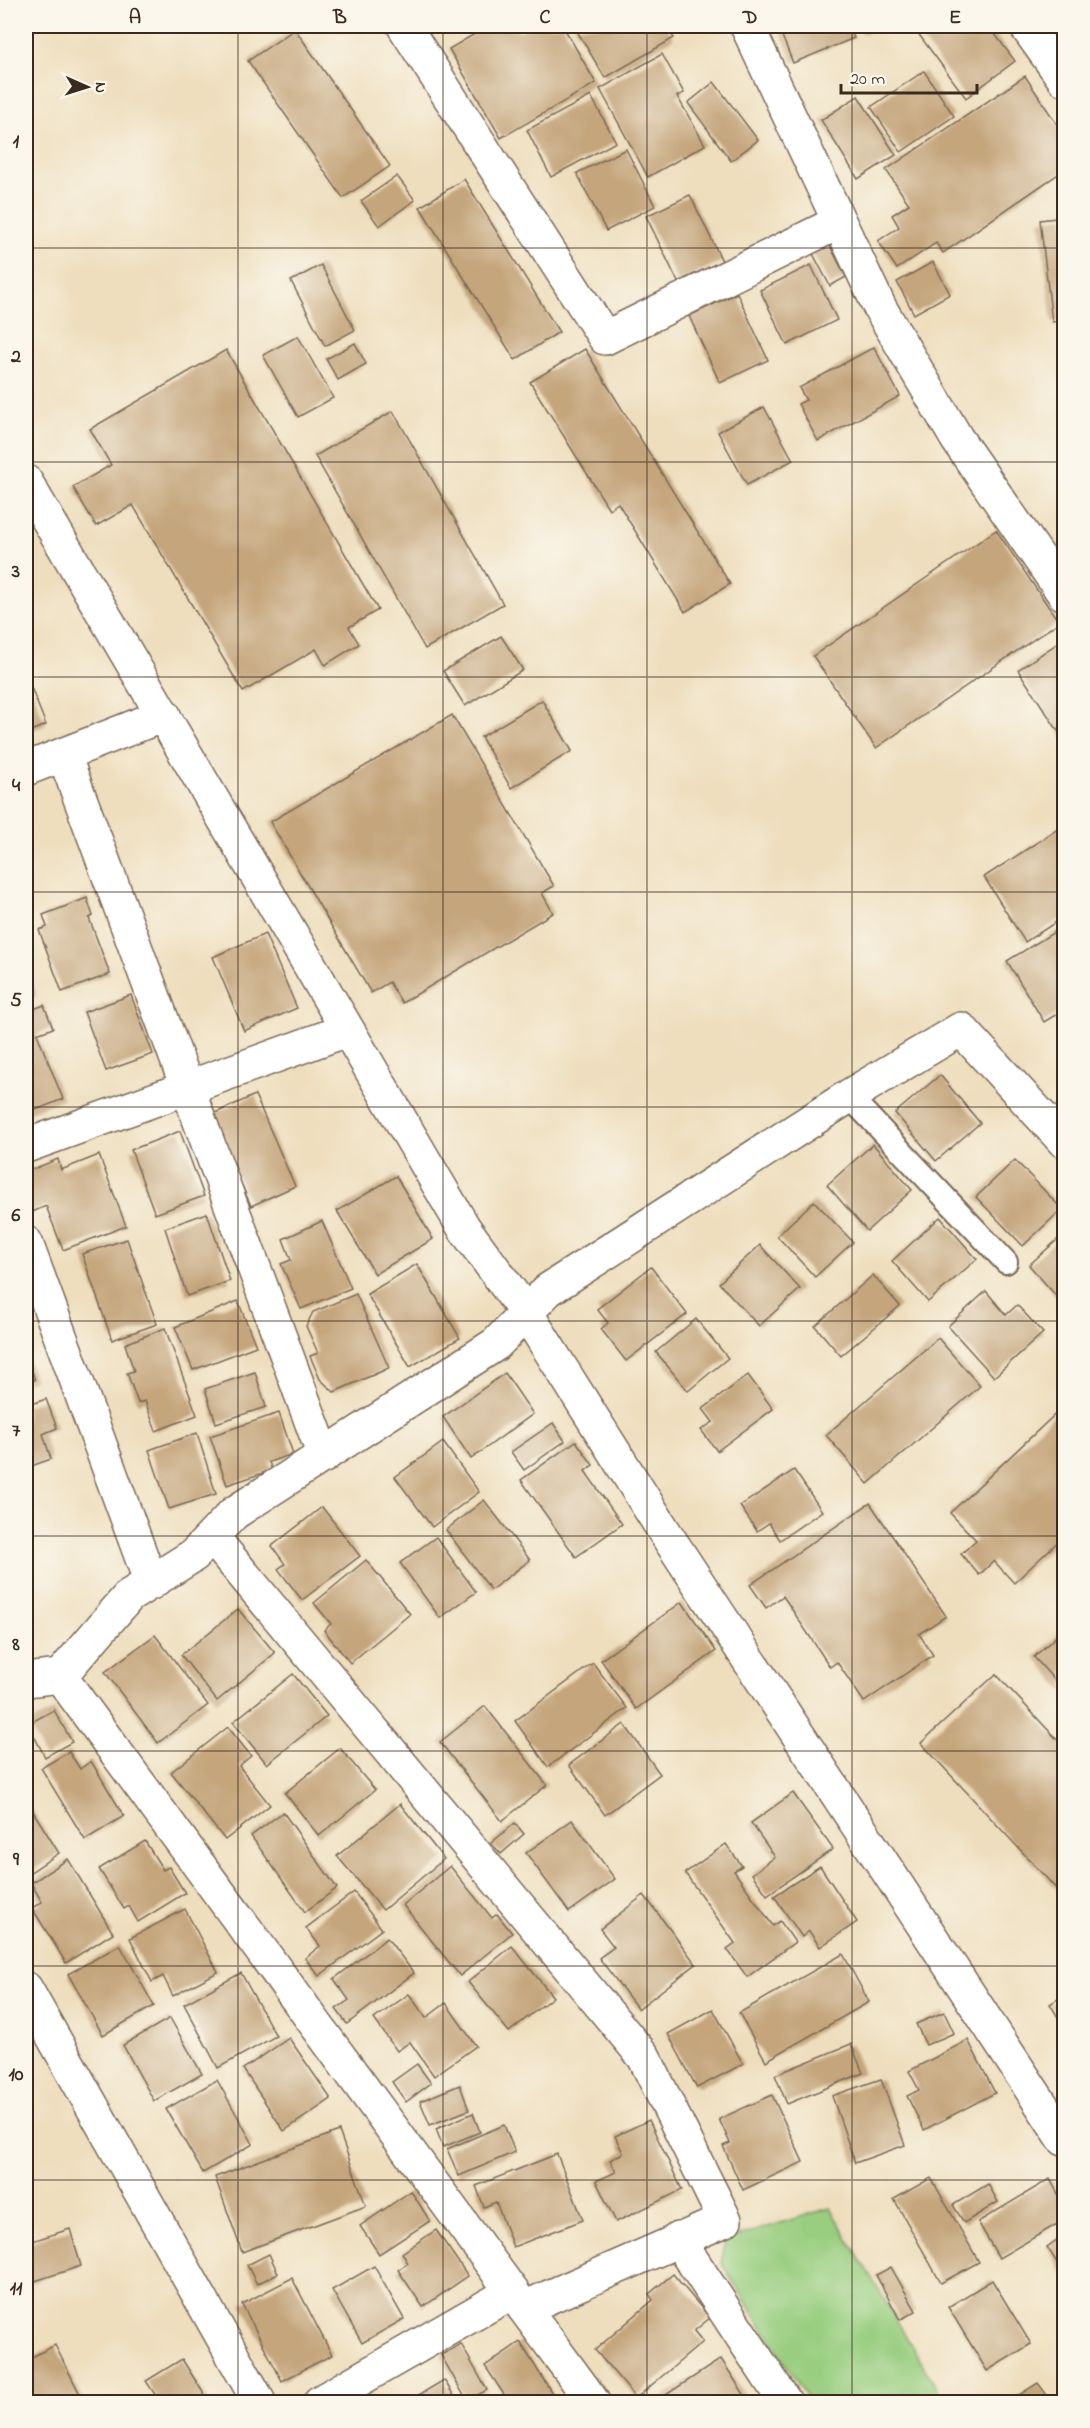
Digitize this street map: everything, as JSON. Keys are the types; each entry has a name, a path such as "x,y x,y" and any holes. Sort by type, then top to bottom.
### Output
{"street":[{"path":"404,26 605,338 839,222"},
{"path":"747,26 880,308 957,439 1065,594"},
{"path":"1026,26 1065,79"},
{"path":"31,502 164,715 346,1030 464,1227 527,1314 664,1531 1065,2139"},
{"path":"26,769 164,715"},
{"path":"64,755 324,1456"},
{"path":"26,1680 60,1676 129,1596 194,1555 213,1538 234,1513 496,1344 548,1290 849,1096 961,1029 1065,1141"},
{"path":"26,1146 346,1030"},
{"path":"26,1243 151,1582"},
{"path":"213,1538 644,2057 725,2220 518,2300 320,2403"},
{"path":"60,1676 593,2403"},
{"path":"26,1989 259,2403"},
{"path":"678,2239 785,2403"}],"lane":[{"path":"849,1096 1006,1262"}],"green space":[{"path":"830,2208 945,2402 810,2402 722,2264 725,2240"}],"building":[{"path":"488,26 521,31 531,26 563,26 596,83 501,138 449,49"},
{"path":"574,26 666,26 674,38 605,78"},
{"path":"778,26 849,26 854,38 793,63"},
{"path":"860,26 883,26 863,34"},
{"path":"927,26 989,26 1015,61 966,98 917,32"},
{"path":"295,29 390,166 343,198 248,61"},
{"path":"662,54 684,93 677,96 705,145 648,177 600,89"},
{"path":"924,71 954,116 901,152 871,107"},
{"path":"1025,76 1064,135 1064,170 943,253 936,243 897,269 878,241 899,227 892,215 909,204 886,170"},
{"path":"714,82 758,140 731,161 688,103"},
{"path":"591,96 616,142 551,177 527,130"},
{"path":"858,96 896,155 858,179 821,120"},
{"path":"626,149 655,206 606,231 577,173"},
{"path":"397,176 415,200 379,226 361,201"},
{"path":"464,179 559,332 515,360 420,207"},
{"path":"690,195 722,261 678,282 646,216"},
{"path":"1064,217 1064,321 1052,322 1040,220"},
{"path":"828,242 846,277 830,286 811,250"},
{"path":"933,262 950,294 914,314 897,282"},
{"path":"321,265 355,330 325,346 291,281"},
{"path":"811,265 837,320 787,345 760,290"},
{"path":"737,293 768,360 720,383 689,316"},
{"path":"298,336 333,398 298,417 263,355"},
{"path":"355,343 366,364 338,380 326,359"},
{"path":"874,347 900,396 818,441 798,404 806,400 799,388"},
{"path":"585,349 730,584 685,612 618,503 609,509 530,382"},
{"path":"226,350 378,610 349,627 359,644 325,665 316,649 243,692 133,505 96,526 73,487 111,465 90,429"},
{"path":"764,407 793,460 747,485 718,432"},
{"path":"393,411 503,604 425,649 315,456"},
{"path":"996,530 1059,622 876,748 813,656"},
{"path":"501,636 523,670 465,706 443,671"},
{"path":"1064,639 1064,740 1018,670"},
{"path":"26,675 46,725 26,733"},
{"path":"542,700 572,751 511,788 481,737"},
{"path":"452,715 554,886 542,893 553,913 402,1003 389,982 371,993 270,822"},
{"path":"1064,825 1064,917 1025,942 984,877"},
{"path":"87,898 93,916 89,918 110,974 62,992 39,930 47,927 43,915"},
{"path":"1064,926 1064,1019 1060,1012 1044,1022 1007,961"},
{"path":"265,934 297,1008 244,1031 213,957"},
{"path":"26,967 36,995 26,999"},
{"path":"131,995 153,1054 106,1071 84,1012"},
{"path":"44,1005 53,1028 37,1034 63,1099 26,1114 26,1012"},
{"path":"940,1075 980,1123 936,1161 895,1113"},
{"path":"255,1095 295,1186 251,1206 211,1115"},
{"path":"180,1131 204,1196 155,1214 131,1150"},
{"path":"873,1144 912,1190 867,1231 827,1185"},
{"path":"99,1155 126,1226 63,1250 46,1206 28,1214 26,1172 58,1159 61,1170"},
{"path":"1015,1160 1062,1209 1023,1246 976,1197"},
{"path":"396,1176 433,1239 375,1274 337,1211"},
{"path":"814,1201 853,1242 815,1277 777,1236"},
{"path":"207,1213 230,1281 187,1296 165,1228"},
{"path":"940,1217 977,1259 928,1302 892,1261"},
{"path":"322,1221 351,1288 301,1309 281,1264 291,1260 283,1239"},
{"path":"1064,1234 1064,1305 1029,1265"},
{"path":"127,1239 157,1324 112,1340 82,1254"},
{"path":"760,1245 800,1289 759,1326 719,1283"},
{"path":"417,1264 460,1338 410,1367 367,1294"},
{"path":"651,1267 687,1314 626,1361 601,1329 608,1323 597,1309"},
{"path":"873,1275 900,1306 841,1356 815,1326"},
{"path":"986,1291 1006,1315 1017,1305 1043,1333 994,1377 948,1326"},
{"path":"356,1294 389,1368 334,1392 320,1379 310,1356 318,1353 306,1326 313,1312"},
{"path":"238,1301 256,1346 193,1370 175,1327"},
{"path":"696,1319 728,1358 688,1391 656,1352"},
{"path":"165,1328 197,1415 156,1431 145,1401 138,1403 127,1373 134,1371 125,1344"},
{"path":"938,1338 980,1386 868,1484 826,1435"},
{"path":"26,1353 35,1380 26,1383"},
{"path":"255,1372 266,1407 216,1423 205,1389"},
{"path":"505,1373 533,1414 471,1459 443,1417"},
{"path":"748,1375 773,1409 717,1451 701,1430 713,1422 703,1409"},
{"path":"46,1399 57,1428 43,1434 51,1459 26,1468 26,1406"},
{"path":"1064,1406 1064,1536 1014,1583 994,1561 979,1575 961,1554 976,1540 950,1513"},
{"path":"279,1413 293,1454 269,1462 272,1470 227,1485 210,1436"},
{"path":"553,1423 565,1441 524,1470 511,1452"},
{"path":"197,1433 216,1494 169,1509 149,1450"},
{"path":"576,1441 593,1465 585,1471 622,1524 576,1557 521,1480"},
{"path":"443,1442 479,1492 432,1527 395,1477"},
{"path":"794,1470 822,1511 780,1540 769,1523 757,1531 740,1506"},
{"path":"484,1500 530,1560 491,1590 446,1530"},
{"path":"870,1503 946,1616 919,1634 933,1655 864,1702 837,1662 830,1667 783,1596 766,1608 750,1585"},
{"path":"322,1507 360,1556 302,1600 278,1569 285,1564 272,1546"},
{"path":"436,1537 476,1592 440,1618 400,1563"},
{"path":"366,1560 410,1614 350,1663 324,1630 331,1624 314,1603"},
{"path":"682,1602 716,1651 636,1709 601,1660"},
{"path":"238,1609 275,1653 217,1701 181,1655"},
{"path":"1064,1629 1064,1691 1034,1657"},
{"path":"155,1635 208,1705 158,1743 105,1672"},
{"path":"593,1663 627,1708 548,1767 515,1721"},
{"path":"293,1674 327,1716 267,1764 233,1722"},
{"path":"996,1674 1064,1747 1064,1897 921,1743"},
{"path":"485,1706 547,1785 502,1821 440,1742"},
{"path":"54,1710 72,1742 45,1757 28,1724"},
{"path":"624,1724 660,1774 605,1815 569,1765"},
{"path":"228,1727 251,1756 239,1766 270,1805 225,1840 171,1772"},
{"path":"340,1748 375,1790 319,1836 285,1793"},
{"path":"69,1752 80,1769 91,1761 124,1816 85,1840 41,1768"},
{"path":"793,1793 833,1849 767,1895 752,1874 775,1857 751,1823"},
{"path":"26,1800 59,1853 26,1875"},
{"path":"400,1804 444,1859 383,1910 337,1856"},
{"path":"283,1812 337,1888 305,1912 251,1836"},
{"path":"572,1820 615,1879 569,1912 526,1853"},
{"path":"515,1823 524,1834 501,1854 491,1843"},
{"path":"145,1841 163,1870 169,1867 185,1893 138,1922 129,1906 124,1909 99,1869"},
{"path":"726,1844 742,1866 734,1871 773,1926 780,1921 795,1942 747,1977 727,1949 735,1943 685,1873"},
{"path":"68,1859 113,1933 66,1963 32,1908 42,1902 31,1883"},
{"path":"450,1866 492,1918 497,1914 512,1933 460,1976 403,1905"},
{"path":"820,1866 857,1922 820,1947 809,1931 802,1937 774,1896"},
{"path":"354,1892 382,1929 319,1976 305,1958 320,1946 306,1928"},
{"path":"644,1895 696,1964 638,2009 599,1958 614,1947 600,1929"},
{"path":"185,1909 218,1972 173,1996 163,1976 152,1982 130,1938"},
{"path":"387,1938 414,1973 347,2024 336,2009 349,2000 334,1979"},
{"path":"120,1945 154,2006 103,2035 68,1974"},
{"path":"512,1946 553,1997 509,2032 468,1982"},
{"path":"843,1954 869,2002 766,2061 739,2013"},
{"path":"241,1973 276,2036 218,2068 184,2004"},
{"path":"409,1994 426,2018 446,2003 476,2046 434,2076 410,2042 397,2051 374,2019"},
{"path":"1064,1995 1064,2027 1050,2004"},
{"path":"713,2009 743,2064 697,2088 668,2034"},
{"path":"944,2012 954,2033 926,2045 916,2024"},
{"path":"170,2018 202,2074 154,2101 123,2045"},
{"path":"289,2038 331,2099 284,2131 243,2069"},
{"path":"968,2040 995,2093 924,2130 907,2096 919,2090 909,2071"},
{"path":"851,2044 863,2073 787,2104 775,2075"},
{"path":"417,2064 431,2083 406,2102 392,2082"},
{"path":"881,2079 905,2145 855,2163 832,2096"},
{"path":"217,2080 253,2144 203,2173 166,2109"},
{"path":"460,2085 469,2110 430,2125 420,2101"},
{"path":"772,2095 803,2162 743,2190 723,2146 730,2143 719,2119"},
{"path":"473,2113 480,2132 443,2147 436,2129"},
{"path":"649,2120 682,2190 616,2222 596,2181 616,2172 610,2160 623,2153 615,2136"},
{"path":"504,2125 515,2152 459,2176 447,2149"},
{"path":"339,2131 366,2206 242,2252 215,2177"},
{"path":"557,2154 583,2220 513,2247 496,2202 484,2207 476,2186"},
{"path":"931,2178 979,2262 941,2283 894,2199"},
{"path":"1050,2179 1064,2205 1064,2220 999,2258 978,2222"},
{"path":"988,2184 998,2202 964,2223 953,2205"},
{"path":"411,2191 430,2221 379,2254 360,2226"},
{"path":"70,2229 81,2266 26,2284 26,2243"},
{"path":"436,2230 468,2276 423,2307 398,2270 408,2263 402,2253"},
{"path":"1064,2235 1064,2274 1047,2247"},
{"path":"269,2254 278,2273 257,2284 247,2265"},
{"path":"374,2266 404,2319 362,2343 332,2290"},
{"path":"891,2267 916,2311 900,2320 876,2275"},
{"path":"673,2274 710,2318 694,2331 703,2342 636,2398 595,2350 653,2300 649,2294"},
{"path":"292,2278 332,2355 282,2381 242,2304"},
{"path":"992,2280 1031,2344 987,2371 948,2307"},
{"path":"520,2342 557,2401 509,2402 485,2366"},
{"path":"461,2344 487,2390 467,2401 441,2355"},
{"path":"55,2345 84,2402 31,2402 26,2392 26,2360"},
{"path":"182,2359 209,2402 160,2402 146,2381"},
{"path":"721,2359 749,2402 655,2402"},
{"path":"444,2380 458,2402 407,2402"},
{"path":"1038,2383 1052,2402 1008,2402"}]}
